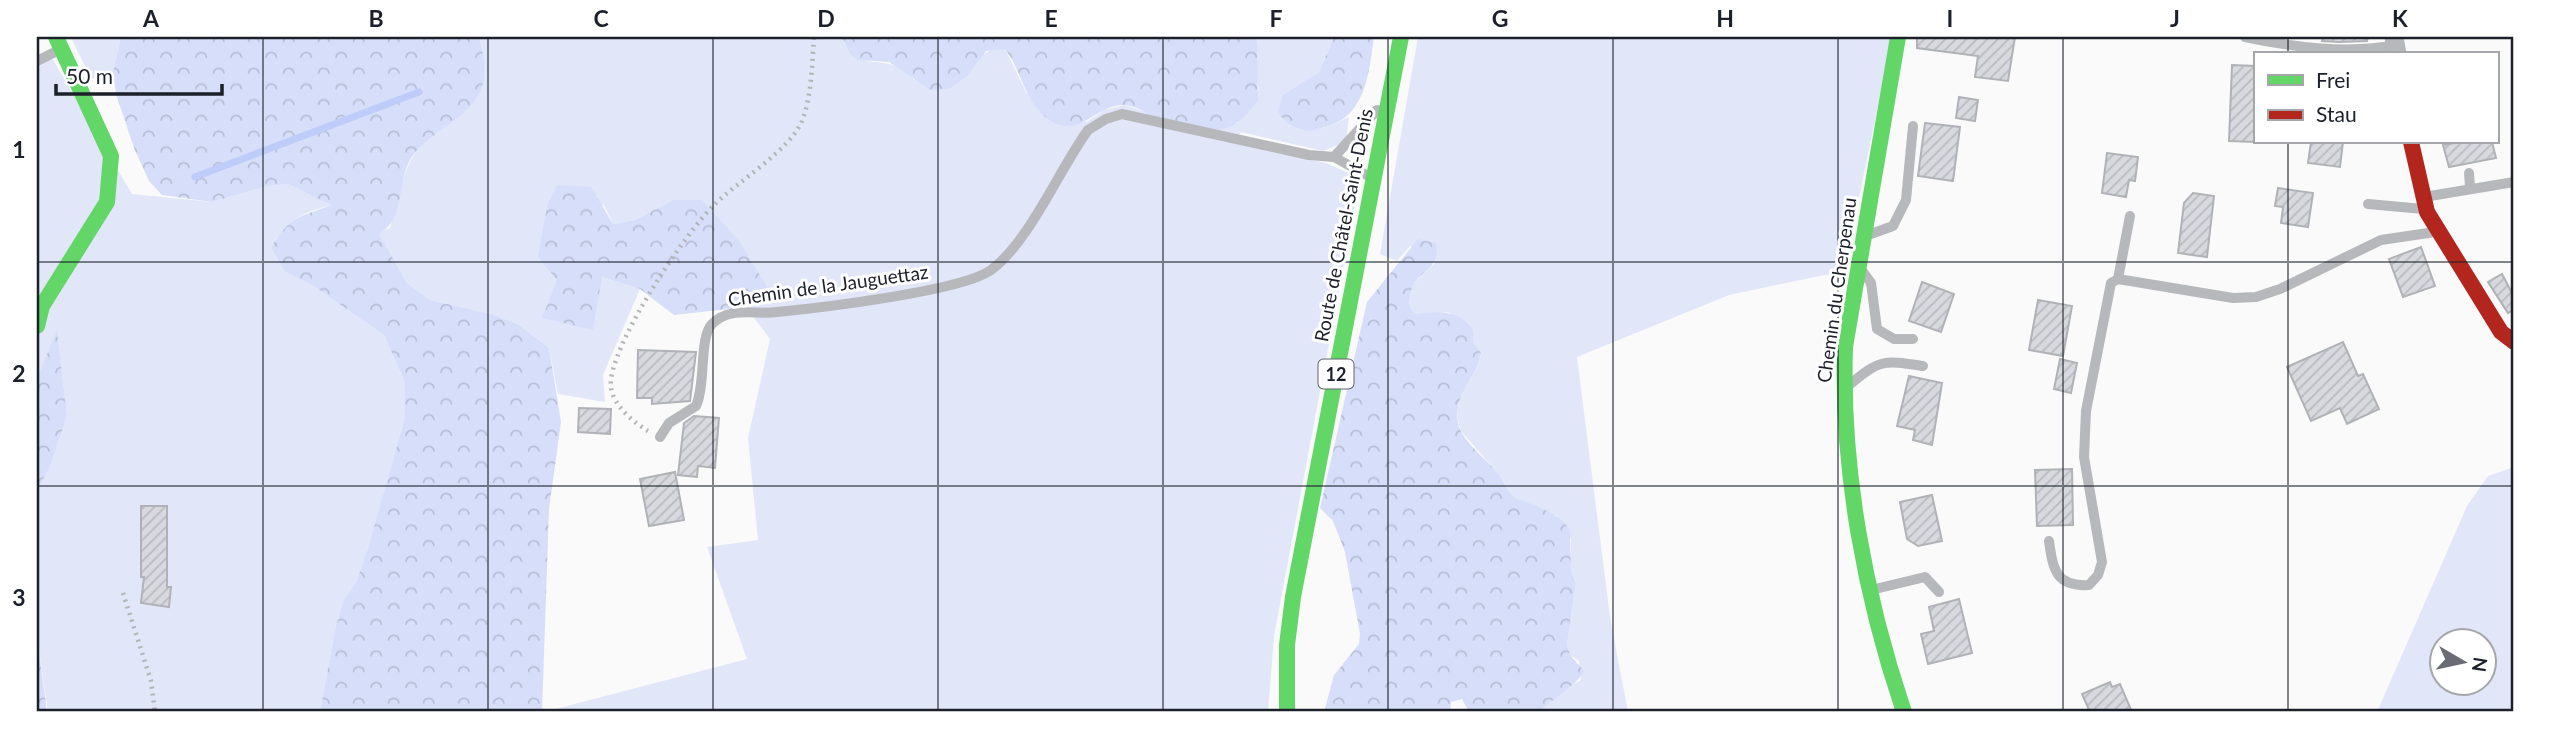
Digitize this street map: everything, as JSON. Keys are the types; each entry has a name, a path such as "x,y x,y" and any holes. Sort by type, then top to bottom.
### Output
{"street":[{"name":"Route de Châtel-Saint-Denis","path":"1287,712 1286,645 1293,597 1401,37"},
{"name":"Chemin du Cherpenau","path":"1898,37 1845,347 1843,391 1870,590 1881,641 1904,712"},
{"path":"37,326 42,306 107,202 111,156 59,43"},
{"path":"2411,144 2426,203 2439,231 2501,332 2514,342"}],"lane":[{"path":"2245,37 2280,49 2374,50 2395,45"},
{"path":"37,61 59,43"},
{"path":"1373,179 1334,157 1352,141 1390,93"},
{"name":"Chemin de la Jauguettaz","path":"660,437 669,423 696,406 702,393 704,343 707,330 713,323 728,313 776,313 848,302 951,285 990,271 1016,244 1088,130 1106,119 1122,114 1309,155 1334,157"},
{"path":"1864,236 1893,226 1906,200 1913,126"},
{"path":"2469,173 2470,187"},
{"path":"2368,204 2426,203 2470,187 2514,182"},
{"path":"2118,279 2130,216"},
{"path":"2049,541 2053,566 2062,580 2073,586 2090,585 2098,575 2102,562 2084,457 2086,411 2111,283 2118,279 2233,298 2256,297 2280,289 2381,240 2439,231"},
{"path":"1859,266 1871,283 1877,329 1894,339 1913,339"},
{"path":"1843,391 1867,370 1887,360 1923,366"},
{"path":"1870,590 1925,577 1940,592"}],"path":[{"path":"660,437 638,425 617,404 611,386 616,364 666,264 714,205 766,163 802,122 812,75 814,37"},
{"path":"123,593 151,681 155,712"}],"shaded area":[{"path":"71,37 121,37 113,72 91,79"},
{"path":"479,37 842,37 856,57 893,65 904,70 914,80 978,57 995,48 1005,49 1027,94 1087,122 1104,110 1125,105 1145,112 1162,124 1238,123 1259,90 1255,69 1257,41 1252,37 1334,37 1319,72 1282,97 1281,118 1298,128 1315,130 1349,117 1346,142 1323,151 1241,132 1234,143 1326,163 1360,178 1274,636 1268,712 544,712 747,659 707,547 758,540 748,438 770,339 746,307 769,291 673,200 635,220 613,224 603,203 602,277 640,289 603,375 605,402 558,394 549,348 518,324 492,314 430,300 407,283 378,233 390,228 403,178 417,151 429,137 468,105 477,93 483,79 484,61"},
{"path":"1418,37 1892,37 1844,271 1729,295 1577,357 1610,617 1628,712 1539,712 1562,690 1581,680 1579,661 1570,655 1567,644 1576,583 1571,571 1571,539 1557,516 1513,497 1502,478 1461,431 1458,408 1481,353 1472,342 1473,330 1448,312 1415,315 1409,306 1412,285 1435,263 1410,246 1397,261 1380,254"},
{"path":"37,60 53,60 132,194 212,202 268,186 288,184 332,205 303,214 283,230 271,248 285,272 312,285 384,335 405,383 405,417 367,551 357,580 343,601 334,634 320,712 48,712 37,636 37,491 50,467 67,416 57,332 37,379"},
{"path":"2514,467 2514,712 2377,712 2467,506 2488,476"}],"green space":[{"path":"121,37 479,37 485,70 481,90 467,110 416,152 405,172 393,220 379,234 407,283 430,300 492,314 518,324 549,348 561,422 549,509 542,712 320,712 334,634 343,601 357,580 367,551 405,417 405,383 384,335 312,285 285,272 271,248 290,223 331,205 288,184 268,186 212,202 162,195 149,181 134,148 116,94 113,72"},
{"path":"842,37 1252,37 1257,41 1258,101 1238,122 1211,132 1175,130 1137,108 1125,105 1106,109 1071,126 1061,125 1051,121 1035,106 1005,49 986,51 967,76 949,89 930,90 889,62 858,60 850,54"},
{"path":"1334,37 1374,37 1363,91 1349,114 1339,122 1312,130 1292,126 1282,119 1278,111 1282,96 1319,72"},
{"path":"557,185 591,187 613,224 635,220 673,200 702,200 739,241 769,290 746,307 674,315 640,289 602,277 593,330 542,318 557,280 538,257 547,206"},
{"path":"1418,239 1436,243 1437,252 1432,264 1415,282 1409,306 1415,314 1439,312 1461,318 1473,330 1473,342 1481,353 1459,403 1457,413 1460,430 1514,496 1553,514 1570,530 1571,571 1576,583 1567,644 1570,655 1584,671 1577,681 1539,712 1469,712 1462,699 1451,702 1450,712 1324,712 1334,675 1359,644 1360,634 1345,552 1333,521 1320,508 1367,302"},
{"path":"57,330 67,416 50,467 37,491 37,379"},
{"path":"37,636 47,712 37,712"}],"building":[{"path":"1917,37 2015,37 2008,81 1975,77 1978,56 1917,48"},
{"path":"2323,37 2368,37 2367,41 2339,42 2322,41"},
{"path":"2232,65 2254,66 2254,142 2229,141"},
{"path":"1959,97 1978,100 1975,121 1956,118"},
{"path":"1925,123 1960,127 1953,181 1918,176"},
{"path":"2311,144 2343,144 2340,167 2308,163"},
{"path":"2492,144 2496,158 2449,167 2443,145"},
{"path":"2107,153 2138,157 2135,181 2129,180 2126,197 2102,193"},
{"path":"2278,188 2313,193 2308,227 2281,223 2283,207 2275,206"},
{"path":"2193,193 2214,196 2207,257 2178,253 2184,203"},
{"path":"2421,247 2435,286 2403,297 2389,259"},
{"path":"2502,274 2514,297 2514,309 2508,313 2488,282"},
{"path":"1922,282 1954,294 1941,332 1909,321"},
{"path":"2038,300 2072,306 2063,356 2029,350"},
{"path":"2343,342 2358,376 2363,374 2379,409 2347,424 2340,408 2311,421 2287,367"},
{"path":"638,350 696,352 690,401 652,404 652,398 637,398"},
{"path":"2060,359 2077,363 2071,393 2054,389"},
{"path":"1909,376 1942,383 1932,445 1913,440 1915,430 1897,426"},
{"path":"579,408 611,409 610,434 578,432"},
{"path":"694,416 719,418 715,468 698,466 697,477 678,475 684,423"},
{"path":"2072,469 2073,525 2037,526 2035,470"},
{"path":"675,472 684,520 649,526 640,479"},
{"path":"1932,495 1942,541 1918,546 1907,539 1900,502"},
{"path":"141,506 167,506 167,587 171,587 169,607 141,603 144,577 141,577"},
{"path":"1959,599 1972,653 1928,664 1921,634 1934,631 1929,607"},
{"path":"2110,682 2112,687 2120,684 2132,712 2090,712 2082,694"}],"waterway":[{"path":"195,177 419,92"}],"traffic: fast":[{"path":"37,326 42,306 107,202 111,156 56,37"},
{"path":"1287,712 1287,645 1293,597 1401,37"},
{"path":"1898,37 1845,347 1845,393 1847,439 1858,532 1878,624 1904,712"}],"traffic: jam":[{"path":"2411,144 2427,212 2501,332 2514,342"}]}
